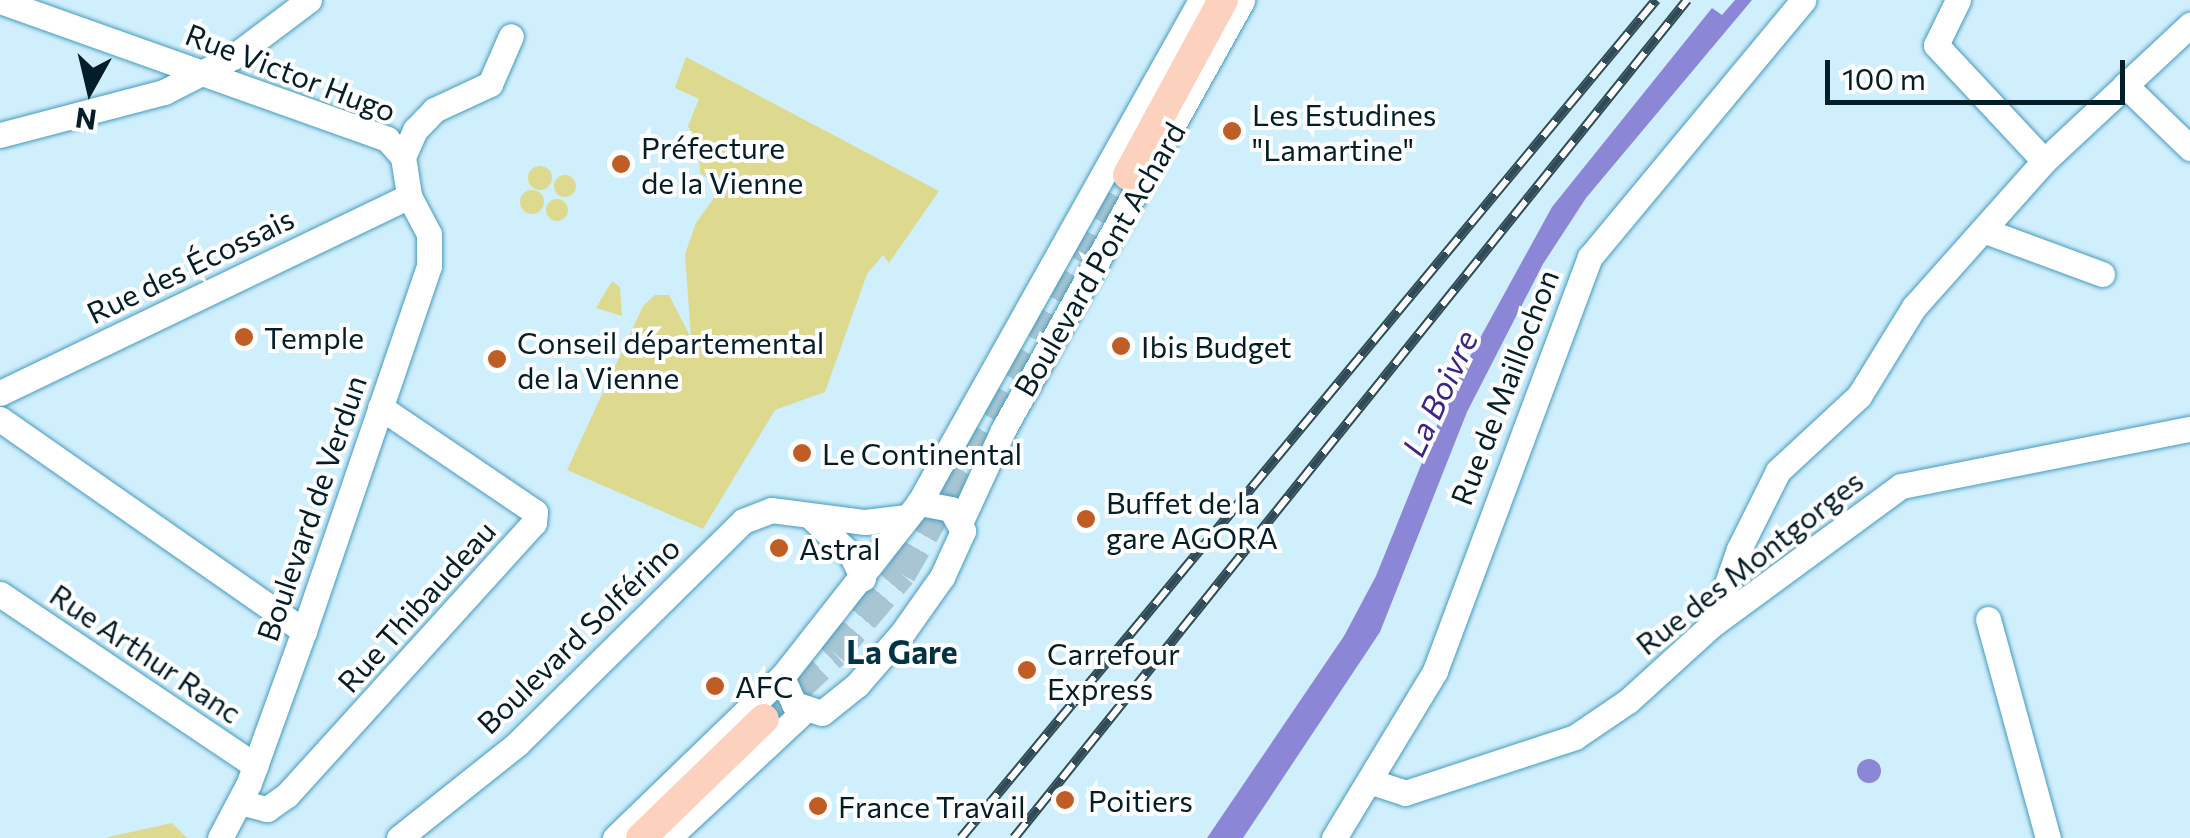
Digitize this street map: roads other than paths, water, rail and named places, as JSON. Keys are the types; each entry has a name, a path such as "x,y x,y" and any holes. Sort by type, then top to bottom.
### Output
{"main road":[{"name":"Boulevard Pont Achard","path":"1128,175 1223,0"},
{"path":"642,838 764,720"}],"street":[{"path":"0,135 114,109 205,71 309,0"},
{"name":"Boulevard Pont Achard","path":"614,838 782,677 913,510 1201,0"},
{"name":"Boulevard Pont Achard","path":"668,838 804,711 836,705 903,632 954,557 962,521 1002,430 1242,0"},
{"name":"Rue de Maillochon","path":"1334,838 1435,672 1590,257 1803,0"},
{"path":"1958,0 1936,46 2044,161"},
{"name":"Rue Victor Hugo","path":"0,1 372,132 404,157 409,196"},
{"path":"1713,624 1739,549 1778,471 1859,396 1888,341 2044,161 2190,25"},
{"path":"404,157 414,130 448,101 490,84 511,36"},
{"path":"2125,85 2190,148"},
{"path":"372,132 414,130"},
{"name":"Rue des Écossais","path":"0,392 409,196"},
{"name":"Boulevard de Verdun","path":"220,838 256,766 429,266 429,234 409,196"},
{"path":"1983,230 2102,274"},
{"name":"Rue Thibaudeau","path":"240,802 259,809 276,806 534,523 535,512 380,407"},
{"path":"0,419 304,631"},
{"name":"Rue des Montgorges","path":"1369,780 1405,793 1576,737 1628,701 1713,624 1902,486 2190,429"},
{"path":"913,510 944,505 962,521"},
{"name":"Boulevard Solférino","path":"399,838 517,744 744,522 771,510 812,518 913,510"},
{"path":"812,518 852,556 862,579"},
{"name":"Rue Arthur Ranc","path":"0,594 256,766"},
{"path":"1988,619 2048,838"},
{"path":"782,677 786,694 804,711"}],"tunnel":[{"path":"764,719 834,653 901,574 1128,175"}],"railway":[{"path":"961,838 1656,0"},
{"path":"1014,838 1687,0"}],"place":[{"name":"Les Estudines \"Lamartine\"","path":"1232,131"},
{"name":"Préfecture de la Vienne","path":"621,164"},
{"name":"Temple","path":"244,337"},
{"name":"Ibis Budget","path":"1121,346"},
{"name":"Conseil départemental de la Vienne","path":"497,359"},
{"name":"Le Continental","path":"802,453"},
{"name":"Buffet de la gare AGORA","path":"1086,519"},
{"name":"Astral","path":"779,548"},
{"name":"Carrefour Express","path":"1027,670"},
{"name":"AFC","path":"715,686"},
{"name":"Poitiers","path":"1065,800"},
{"name":"France Travail","path":"818,806"}],"district":[{"name":"La Gare","path":"902,651"}],"water label":[{"name":"La Boivre","path":"1439,393"}]}
